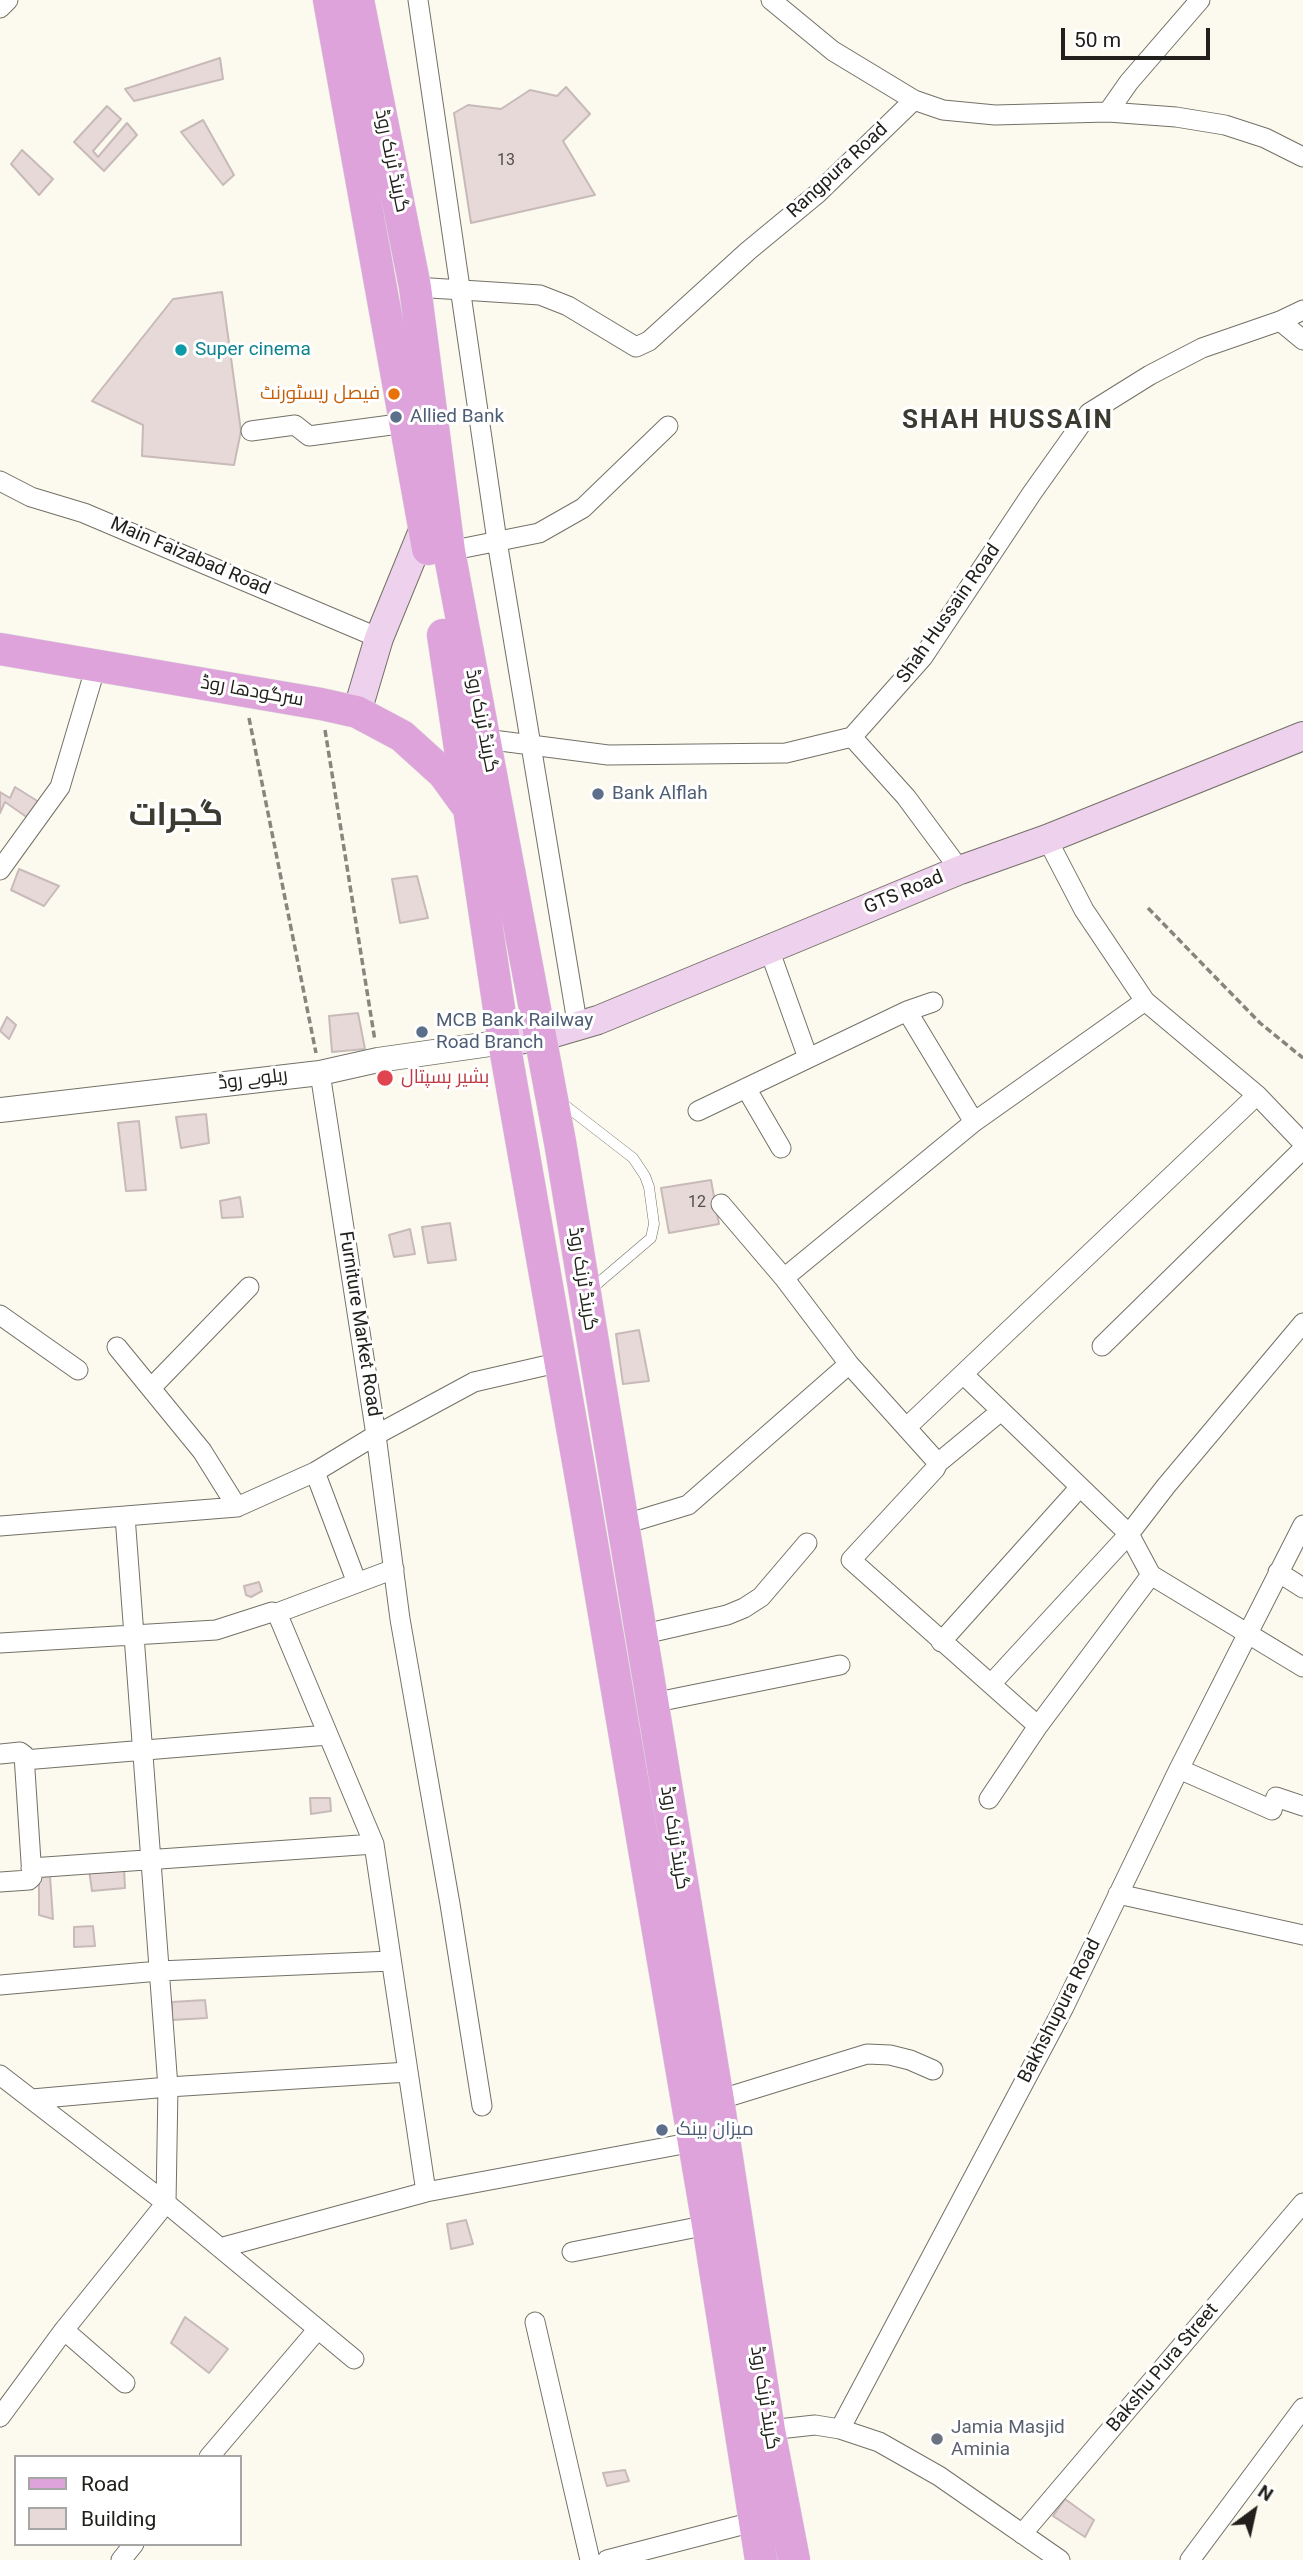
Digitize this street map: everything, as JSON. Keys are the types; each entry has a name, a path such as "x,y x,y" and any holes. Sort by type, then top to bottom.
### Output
{"main road":[{"name":"گرینڈ ٹرنک روڈ","path":"329,0 451,679 467,807 504,1042 708,2225 760,2560"},
{"name":"گرینڈ ٹرنک روڈ","path":"358,0 415,287 449,551 551,1095 718,2100 769,2430 794,2560"},
{"path":"357,712 379,638 425,528"},
{"name":"سرگودھا روڈ","path":"0,649 357,712 402,736 444,774 467,807"},
{"name":"GTS Road","path":"504,1042 578,1028 960,870 1047,839 1303,736"},
{"path":"649,1881 681,1877"}],"street":[{"path":"0,8 8,0"},
{"path":"418,0 497,541 578,1028"},
{"path":"772,0 833,51 914,100 943,110 995,115 1108,112 1176,117 1225,125 1265,138 1303,157"},
{"path":"1108,112 1129,82 1200,0"},
{"name":"Rangpura Road","path":"415,287 540,295 568,306 636,347 649,341 748,251 817,194 914,100"},
{"name":"Shah Hussain Road","path":"852,737 923,657 1032,493 1089,413 1150,375 1202,348 1280,321 1303,310"},
{"path":"1280,321 1303,340"},
{"path":"251,430 295,425 309,436 407,424"},
{"path":"449,551 539,533 583,508 668,426"},
{"name":"Main Faizabad Road","path":"0,481 31,497 84,513 379,638"},
{"path":"0,870 60,787 96,666"},
{"path":"485,739 608,755 786,753 852,737 906,797 960,870"},
{"path":"1047,839 1084,911 1145,1001 1257,1095 1303,1143"},
{"path":"769,949 808,1058"},
{"path":"784,1278 974,1122 1145,1001"},
{"path":"698,1111 907,1011 933,1002"},
{"path":"907,1011 974,1122"},
{"name":"ریلوے روڈ","path":"0,1110 320,1073 378,1060 504,1042"},
{"name":"Furniture Market Road","path":"0,1526 237,1507 315,1472 376,1435 320,1073"},
{"path":"746,1088 781,1148"},
{"path":"906,1427 1257,1095"},
{"path":"1102,1346 1303,1149"},
{"path":"721,1204 784,1278 849,1364 938,1463"},
{"path":"151,1388 249,1287"},
{"path":"0,1315 78,1370"},
{"path":"991,1684 1129,1534 1303,1323"},
{"path":"117,1347 202,1451 237,1507"},
{"path":"482,2106 394,1569 376,1435 474,1382 561,1362"},
{"path":"622,1525 688,1505 849,1364"},
{"path":"963,1374 1129,1534 1151,1574 1303,1667"},
{"path":"1001,1410 938,1463 851,1560 1038,1726"},
{"path":"315,1472 357,1583"},
{"path":"942,1642 1080,1487"},
{"path":"0,2417 64,2330 166,2203 168,2087 125,1516"},
{"name":"Bakhshupura Road","path":"840,2429 1064,2007 1179,1769 1303,1525"},
{"path":"640,1635 727,1615 744,1608 761,1597 807,1543"},
{"path":"0,1643 216,1630 272,1612 277,1613 394,1569"},
{"path":"1278,1572 1303,1588"},
{"path":"989,1800 1038,1726 1151,1574"},
{"path":"277,1613 374,1844 426,2192"},
{"path":"652,1703 840,1665"},
{"path":"24,1760 328,1735"},
{"path":"0,1754 20,1752 24,1755 32,1879 0,1882"},
{"path":"1179,1769 1272,1810 1276,1797 1303,1807"},
{"path":"31,1868 374,1844"},
{"path":"1118,1894 1303,1935"},
{"path":"0,1985 159,1971 391,1961"},
{"path":"718,2100 867,2054 890,2055 933,2070"},
{"path":"32,2099 168,2087 408,2072"},
{"path":"0,2075 166,2203 354,2359"},
{"path":"220,2248 426,2192 694,2142"},
{"name":"Bakshu Pura Street","path":"1022,2534 1303,2203"},
{"path":"572,2252 708,2225"},
{"path":"535,2322 590,2560"},
{"path":"211,2455 318,2329"},
{"path":"64,2330 125,2383"},
{"path":"1190,2560 1303,2408"},
{"path":"769,2430 815,2425 840,2429 879,2442 939,2476 1060,2560"},
{"path":"607,2560 753,2522"},
{"path":"121,2560 132,2546"}],"lane":[{"path":"551,1095 633,1158 649,1187 654,1224 651,1238 584,1295"}],"path":[{"path":"243,691 320,1073"},
{"path":"321,704 378,1060"},
{"path":"1148,908 1261,1023 1303,1058"}],"building":[{"path":"220,58 223,79 134,101 125,89"},
{"path":"566,87 590,114 563,141 595,195 471,223 454,113 468,105 501,109 530,90 557,96"},
{"path":"107,106 121,119 93,151 98,157 127,123 137,135 104,171 74,142"},
{"path":"203,120 234,175 223,185 181,132"},
{"path":"22,150 53,179 39,195 11,164"},
{"name":"Super cinema","path":"222,292 241,431 234,465 142,456 143,425 92,401 173,299"},
{"path":"15,787 39,802 28,818 5,802 0,813 0,792 10,798"},
{"path":"19,869 59,886 44,906 11,890"},
{"path":"417,876 428,918 400,923 392,879"},
{"path":"358,1013 365,1049 332,1052 329,1016"},
{"path":"7,1017 16,1025 9,1039 0,1031"},
{"path":"206,1114 209,1143 181,1148 176,1117"},
{"path":"139,1121 146,1190 126,1191 118,1123"},
{"path":"711,1180 719,1224 669,1233 661,1188"},
{"path":"240,1197 243,1217 222,1218 220,1201"},
{"path":"450,1223 456,1260 428,1263 422,1227"},
{"path":"410,1229 415,1254 394,1257 389,1235"},
{"path":"639,1330 649,1381 623,1384 616,1334"},
{"path":"259,1582 262,1591 251,1597 246,1595 244,1586"},
{"path":"310,1798 330,1798 331,1811 311,1814"},
{"path":"124,1867 125,1888 92,1891 89,1870"},
{"path":"50,1876 53,1919 39,1915 39,1877"},
{"path":"93,1926 95,1946 74,1947 74,1927"},
{"path":"205,2000 207,2018 172,2020 172,2002"},
{"path":"466,2220 473,2244 451,2249 447,2224"},
{"path":"185,2317 228,2349 209,2373 171,2343"},
{"path":"625,2470 629,2481 607,2486 603,2473"},
{"path":"1065,2499 1094,2520 1085,2537 1053,2516"}],"place":[{"name":"Super cinema","path":"181,350"},
{"name":"فیصل ریسٹورنٹ","path":"394,394"},
{"name":"Allied Bank","path":"396,417"},
{"name":"Bank Alflah","path":"598,794"},
{"name":"MCB Bank Railway Road Branch","path":"422,1032"},
{"name":"بشیر ہسپتال","path":"385,1078"},
{"name":"میزان بینک","path":"662,2130"},
{"name":"Jamia Masjid Aminia","path":"937,2439"}],"district":[{"name":"SHAH HUSSAIN","path":"1008,421"},
{"name":"گجرات","path":"176,817"}]}
